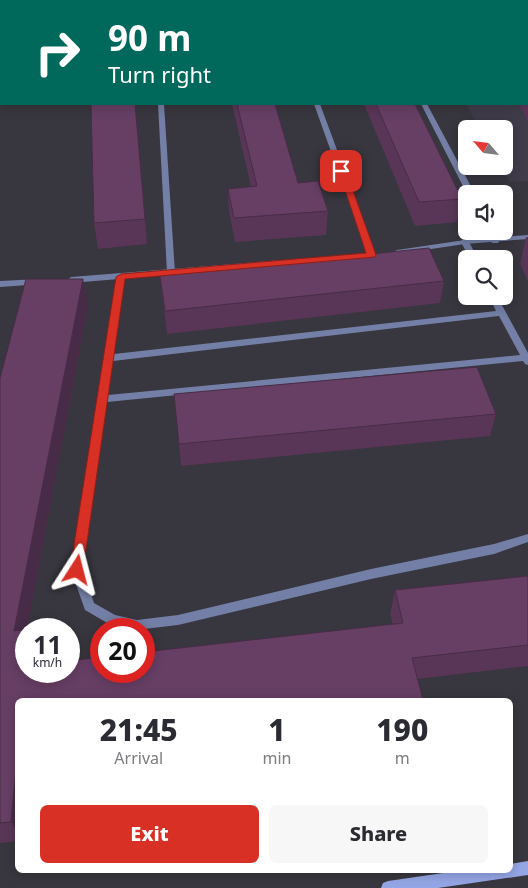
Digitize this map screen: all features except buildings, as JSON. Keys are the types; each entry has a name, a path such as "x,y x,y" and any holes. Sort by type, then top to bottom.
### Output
{"main road":[{"path":"513,870 528,868"},
{"path":"388,888 493,873"}],"street":[{"path":"161,105 171,273"},
{"path":"317,105 372,255"},
{"path":"425,105 466,185"},
{"path":"513,239 528,238"},
{"path":"390,252 495,240"},
{"path":"465,242 469,250"},
{"path":"362,256 381,254"},
{"path":"65,280 295,262"},
{"path":"121,277 77,570 89,606 113,620 137,625 178,620 371,574 494,550 528,538"},
{"path":"0,284 46,282"},
{"path":"102,399 527,360 498,305"},
{"path":"108,358 502,313"}],"shaded area":[{"path":"467,105 528,105 528,181 510,182 506,175 513,175 513,120 475,120"}],"route":[{"path":"77,570 121,277 372,255 341,171"}]}
